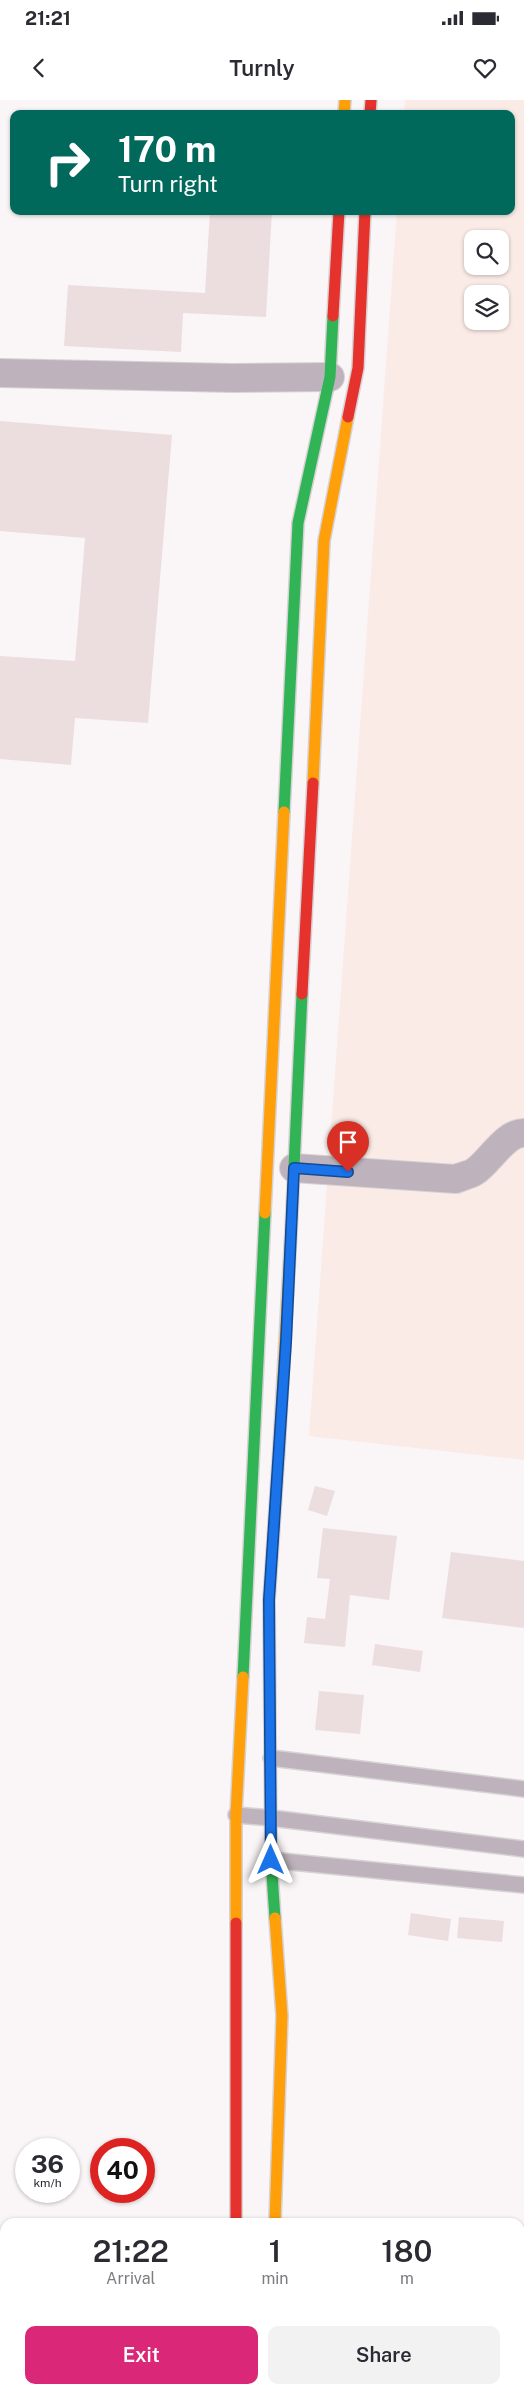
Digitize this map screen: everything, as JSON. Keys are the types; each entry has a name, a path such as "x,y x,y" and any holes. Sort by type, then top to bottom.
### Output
{"street":[{"path":"236,2218 236,1815 298,524 330,377 339,215"},
{"path":"275,2218 282,2016 271,1860 269,1600 286,1342 324,541 358,368 365,215"},
{"path":"0,373 233,378 330,377"},
{"path":"294,1168 456,1179 475,1171 503,1144 520,1133 524,1133"}],"lane":[{"path":"271,1758 524,1789"},
{"path":"236,1815 524,1850"},
{"path":"271,1860 524,1885"}],"shaded area":[{"path":"405,100 524,100 524,1460 309,1436 397,215 515,215 515,110 404,110"}],"building":[{"path":"210,215 272,215 266,317 183,313 181,352 64,346 68,285 205,293"},
{"path":"0,421 172,435 148,723 75,718 71,765 0,759 0,656 75,661 85,538 0,531"},
{"path":"315,1486 335,1491 327,1516 308,1510"},
{"path":"323,1528 397,1536 389,1600 350,1595 345,1647 304,1643 307,1617 325,1619 330,1579 317,1578"},
{"path":"451,1552 524,1561 524,1628 442,1618"},
{"path":"375,1644 423,1651 420,1672 372,1665"},
{"path":"319,1691 364,1695 360,1734 315,1730"},
{"path":"411,1913 451,1919 448,1941 408,1935"},
{"path":"459,1917 504,1921 502,1942 457,1938"}],"traffic: fast":[{"path":"284,812 298,523 330,377 333,316"},
{"path":"291,1232 302,994"},
{"path":"243,1677 265,1213"},
{"path":"275,1918 271,1860 269,1600 279,1449"}],"traffic: slow":[{"path":"344,110 345,100"},
{"path":"313,783 324,541 348,417"},
{"path":"265,1213 284,812"},
{"path":"279,1449 291,1232"},
{"path":"236,1923 236,1815 243,1677"},
{"path":"275,1918 282,2016 275,2218"}],"traffic: jam":[{"path":"370,110 371,100"},
{"path":"333,316 339,215"},
{"path":"348,417 358,368 365,215"},
{"path":"302,994 313,783"},
{"path":"236,1923 236,2218"}],"route":[{"path":"271,1860 269,1600 286,1342 294,1168 348,1172"}]}
